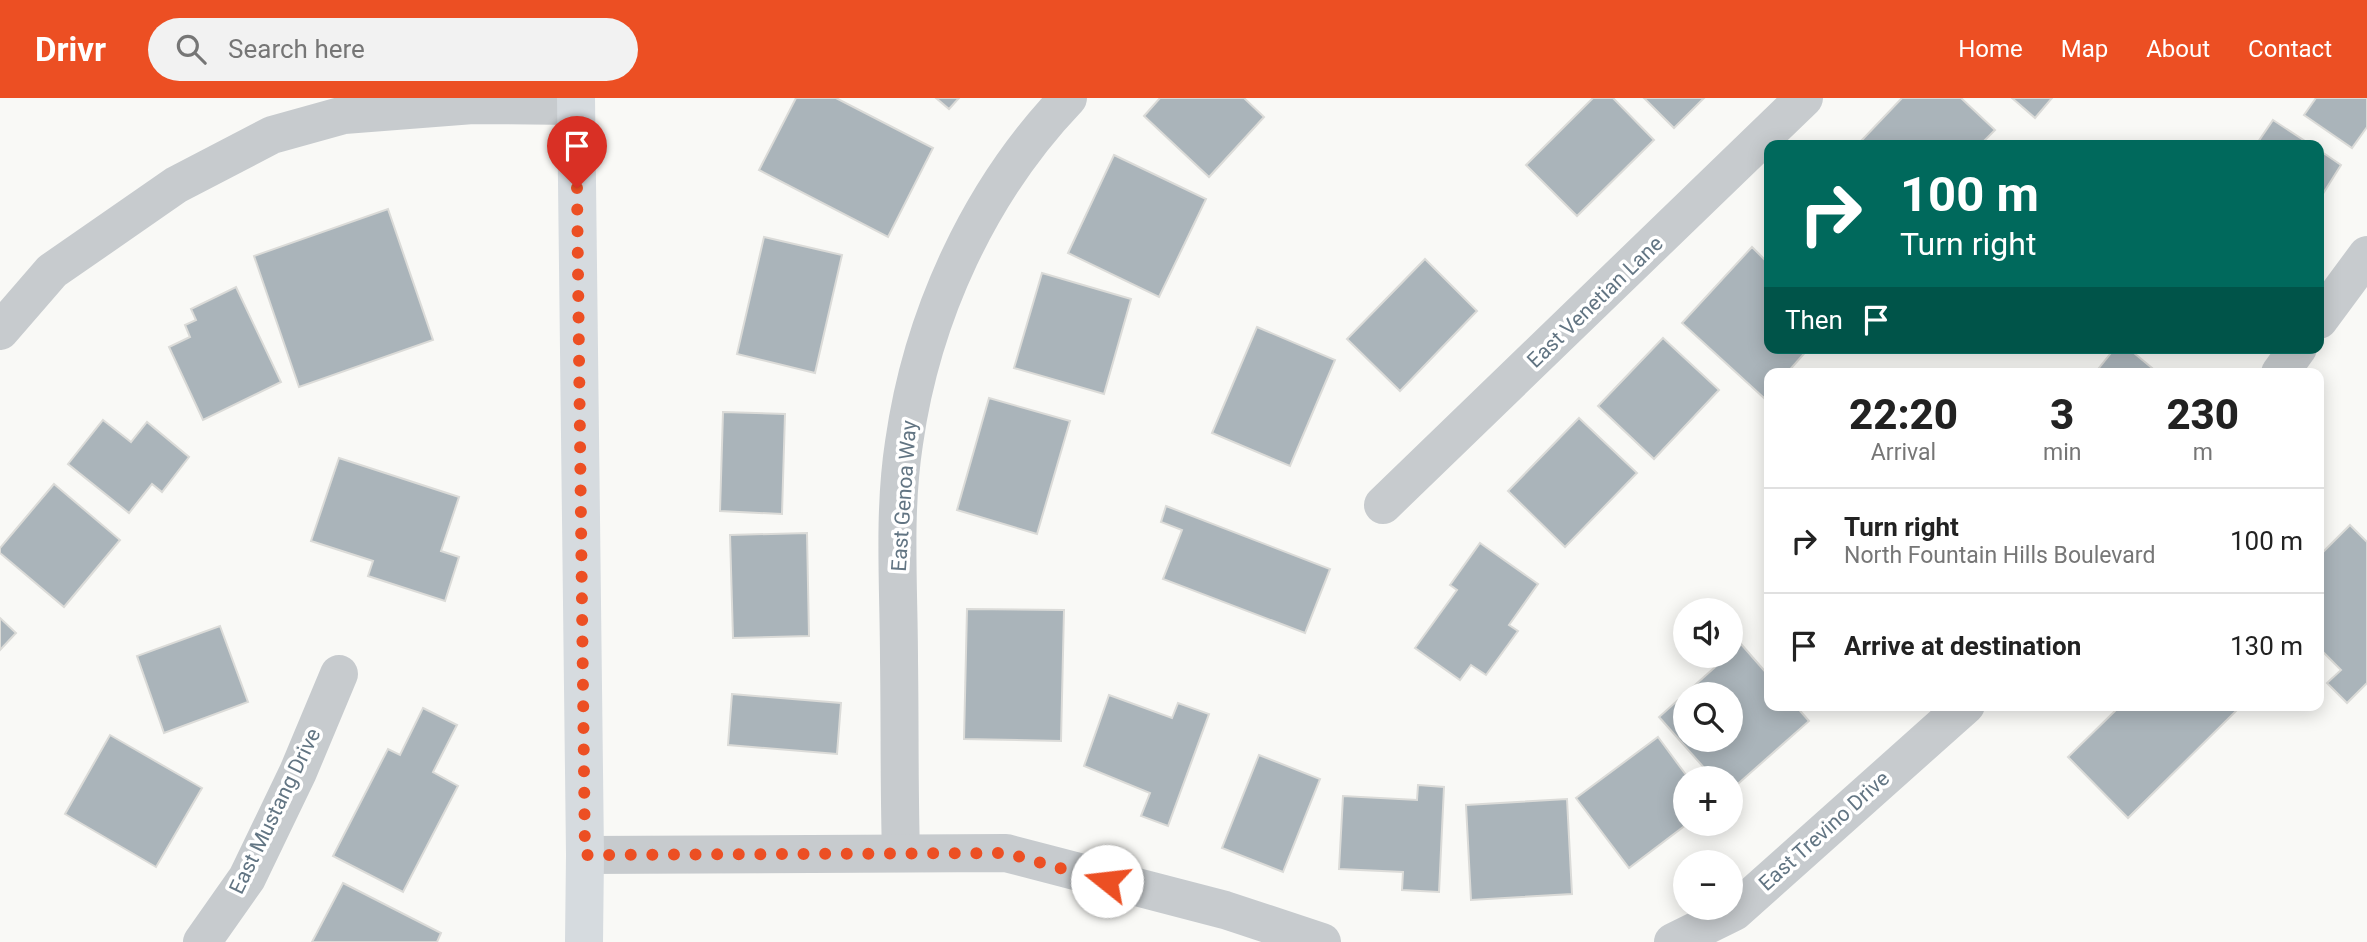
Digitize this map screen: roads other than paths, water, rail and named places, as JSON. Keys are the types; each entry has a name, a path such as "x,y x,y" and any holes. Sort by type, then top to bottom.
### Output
{"main road":[{"path":"576,102 584,942"}],"street":[{"name":"East Genoa Way","path":"901,852 899,507 903,445 911,404 926,345 949,279 977,223 1009,170 1068,98"},
{"name":"East Venetian Lane","path":"1383,505 1804,98"},
{"path":"0,331 51,271 176,185 272,135 344,115 473,105 576,102"},
{"path":"2324,313 2367,255"},
{"name":"East Mustang Drive","path":"202,942 247,878 298,772 339,674"},
{"name":"East Trevino Drive","path":"1673,942 1734,912 1959,711"},
{"path":"585,855 1006,853 1225,909 1322,942"}]}
